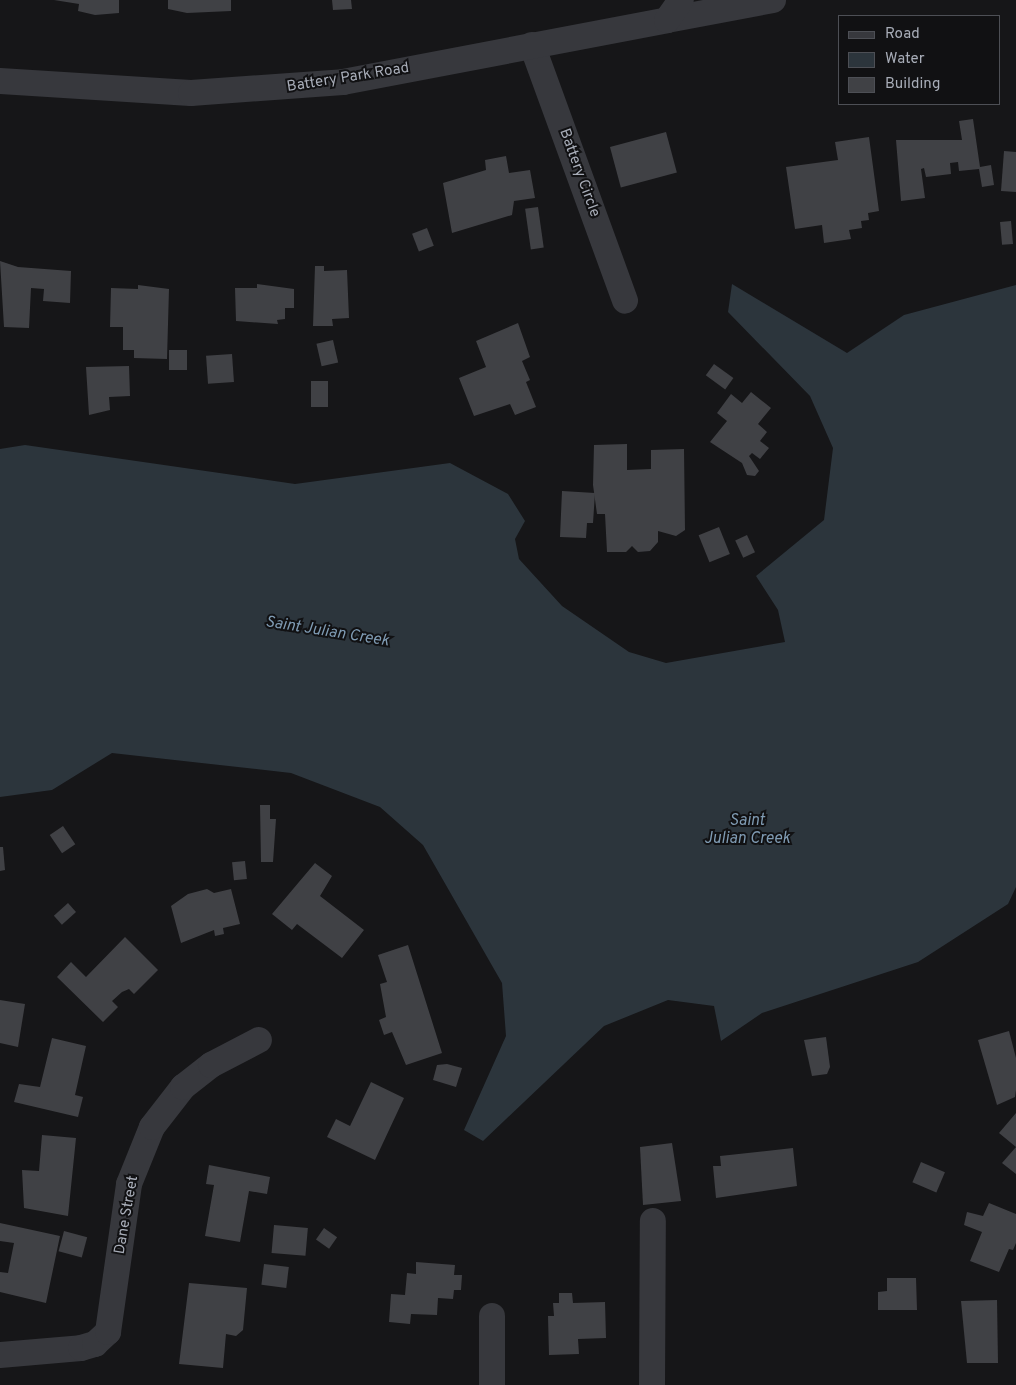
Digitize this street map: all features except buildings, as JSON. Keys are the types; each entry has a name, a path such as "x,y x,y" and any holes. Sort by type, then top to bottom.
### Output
{"street":[{"name":"Battery Park Road","path":"0,81 191,93 253,92 344,82 532,45 674,10 773,0"},
{"name":"Battery Circle","path":"532,45 625,301"},
{"name":"Dane Street","path":"0,1355 81,1348 95,1344 108,1332 129,1184 152,1127 183,1087 211,1064 259,1040"},
{"path":"652,1385 653,1221"},
{"path":"492,1316 492,1385"}],"water":[{"name":"Saint Julian Creek","path":"732,284 847,353 904,315 1016,285 1016,887 1008,904 918,962 762,1013 721,1041 714,1006 668,1000 604,1026 483,1141 464,1130 506,1036 502,983 423,845 380,807 291,773 112,753 52,790 0,797 0,449 25,445 295,484 450,463 508,494 525,521 515,539 519,559 562,606 629,652 666,663 785,642 778,610 756,576 824,520 833,448 810,396 728,312"}]}
